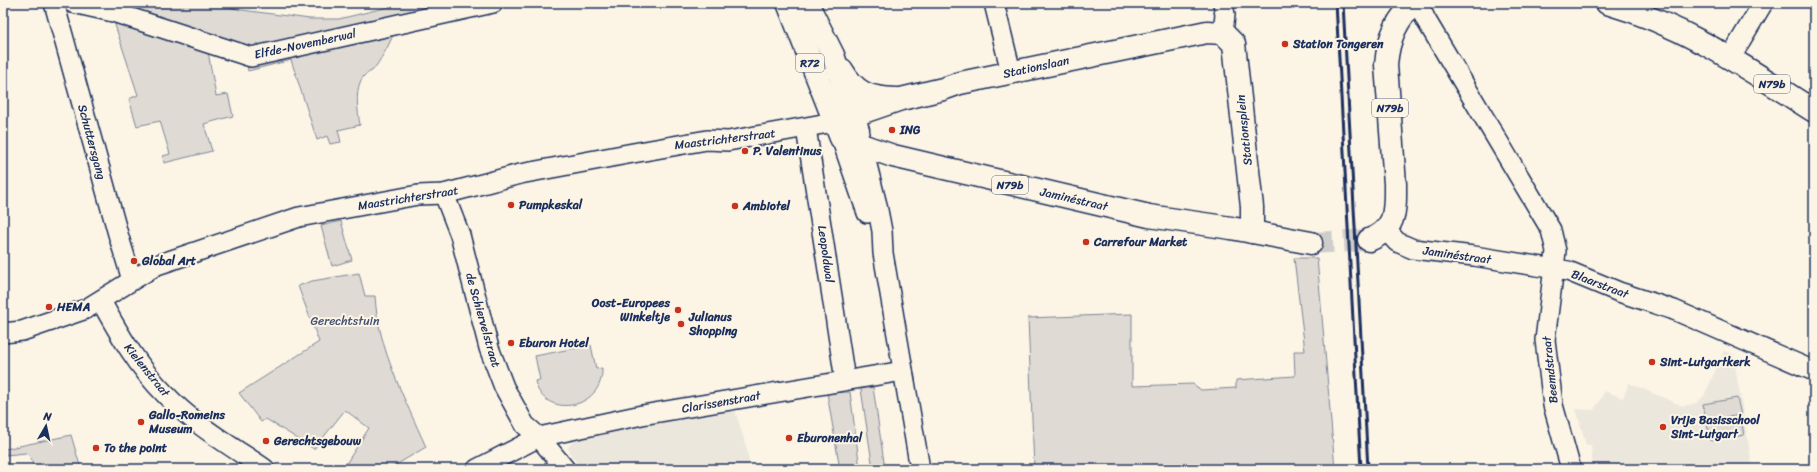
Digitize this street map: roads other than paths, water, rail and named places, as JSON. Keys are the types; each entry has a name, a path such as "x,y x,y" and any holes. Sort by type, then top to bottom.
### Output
{"main road":[{"name":"R72","path":"788,3 843,125 862,145"},
{"name":"R72","path":"807,3 833,55 843,125"},
{"name":"N79b","path":"1378,235 1392,219 1395,184 1386,65 1387,50 1393,32 1400,20 1417,3"},
{"name":"N79b","path":"1607,3 1648,16 1685,32 1730,58 1814,111"},
{"name":"Stationslaan","path":"843,125 901,99 943,89 960,83 1207,32 1223,33"},
{"name":"Stationsplein","path":"1223,33 1234,44 1252,207 1252,232"},
{"path":"833,55 848,80 860,91 867,95 882,98 901,99"},
{"name":"Jaminéstraat","path":"862,145 893,156 1149,216 1311,243"}],"street":[{"name":"Schuttersgang","path":"54,3 132,280"},
{"name":"Elfde-Novemberwal","path":"73,3 119,14 251,57 493,3"},
{"path":"1223,3 1225,15 1223,33"},
{"name":"Blaarstraat","path":"1417,3 1551,230 1556,251 1554,269 1568,271 1619,292 1674,310 1814,371"},
{"path":"1730,58 1763,3"},
{"path":"996,4 1011,72"},
{"name":"Maastrichterstraat","path":"3,333 22,331 86,309 156,265 299,217 418,195 444,194 532,171 707,140 728,140 806,128 843,125"},
{"path":"843,125 872,231 883,253"},
{"name":"Leopoldwal","path":"806,128 845,380"},
{"path":"862,145 872,183 882,232 883,253 920,469"},
{"path":"872,183 881,161 893,156"},
{"name":"de Schiervelstraat","path":"444,194 460,235 489,348 504,387 525,425 539,437 565,469"},
{"name":"Jaminéstraat","path":"1378,235 1413,249 1474,256 1554,269"},
{"name":"Beemdstraat","path":"1554,269 1545,340 1553,405 1571,469"},
{"name":"Kielenstraat","path":"101,300 128,348 165,394 188,416 265,469"},
{"name":"Clarissenstraat","path":"477,469 539,437 642,416 903,371"}],"tunnel":[{"path":"1311,243 1369,240"}],"railway":[{"path":"1336,3 1361,469"},
{"path":"1343,3 1368,469"}],"place":[{"name":"Station Tongeren","path":"1285,44"},
{"name":"ING","path":"892,130"},
{"name":"P. Valentinus","path":"745,151"},
{"name":"Pumpkeskal","path":"511,205"},
{"name":"Ambiotel","path":"735,206"},
{"name":"Carrefour Market","path":"1086,242"},
{"name":"Global Art","path":"134,261"},
{"name":"HEMA","path":"49,307"},
{"name":"Oost-Europees Winkeltje","path":"678,310"},
{"name":"Julianus Shopping","path":"681,324"},
{"name":"Eburon Hotel","path":"511,343"},
{"name":"Sint-Lutgartkerk","path":"1652,362"},
{"name":"Gallo-Romeins Museum","path":"141,422"},
{"name":"Vrije Basisschool Sint-Lutgart","path":"1663,427"},
{"name":"Eburonenhal","path":"789,438"},
{"name":"Gerechtsgebouw","path":"266,441"},
{"name":"To the point","path":"96,448"}],"park label":[{"name":"Gerechtstuin","path":"345,321"}]}
